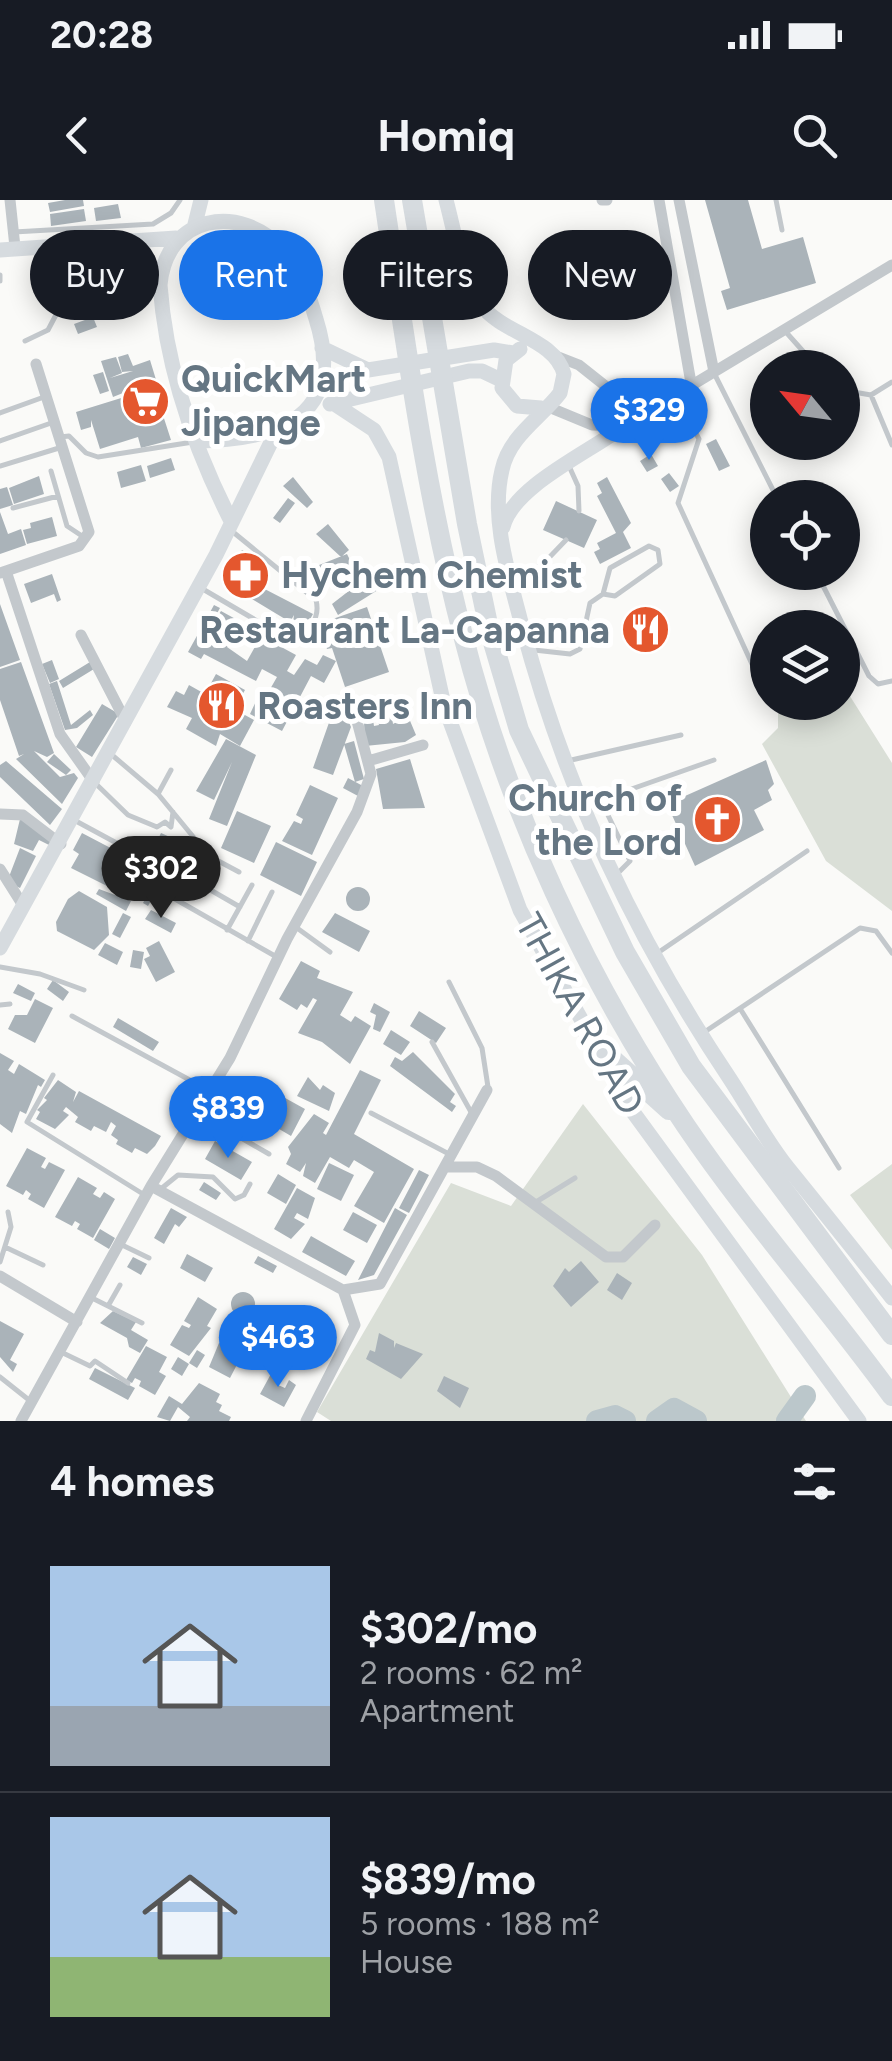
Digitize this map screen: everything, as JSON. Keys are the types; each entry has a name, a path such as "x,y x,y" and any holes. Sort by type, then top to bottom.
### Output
{"highway":[{"name":"THIKA ROAD","path":"384,200 450,580 497,750 544,869 685,1124 892,1396"},
{"name":"THIKA ROAD","path":"412,200 470,541 489,628 519,730 625,952 692,1066 892,1335"},
{"path":"588,1037 685,1124"},
{"path":"787,1167 817,1233"}],"main road":[{"path":"196,224 200,200"},
{"path":"446,200 474,294 501,325 556,356 564,384 503,464 498,492 509,574 564,762 611,876 652,956 700,1035 787,1167 892,1298"},
{"path":"159,240 176,238 196,224 223,222 248,230 282,249 304,287 322,348 324,372 312,407"},
{"path":"176,238 160,280 168,340 196,441 230,525"},
{"path":"322,348 358,369 466,354 512,353 537,346"},
{"path":"501,380 512,353"},
{"path":"196,441 277,430 312,407 389,386 469,372 482,371 501,380 510,401 525,409 544,407"},
{"name":"THIKA ROAD","path":"332,403 374,430 390,458 429,648 475,798 520,910 588,1037 686,1187 859,1421"},
{"path":"502,532 507,514 521,496 624,426"},
{"path":"0,948 74,820 277,430"}],"street":[{"path":"10,200 10,243"},
{"path":"659,200 691,382"},
{"path":"679,200 714,372"},
{"path":"544,407 592,425 624,426 691,382 892,265"},
{"path":"680,322 703,318"},
{"path":"556,356 579,365 642,415"},
{"path":"36,364 86,518 88,539 3,572 60,734 94,782"},
{"path":"81,635 126,722"},
{"path":"20,1421 211,1091 357,812 371,774 357,721"},
{"path":"368,761 423,745"},
{"path":"0,814 12,811 23,815 61,844"},
{"path":"0,869 24,907"},
{"path":"152,1191 343,1290 380,1284 487,1090"},
{"path":"449,1161 482,1168 612,1258 622,1257 656,1225"},
{"path":"0,1276 77,1322"},
{"path":"306,1421 355,1324 343,1290"}],"lane":[{"path":"10,243 154,224 171,213 180,200"},
{"path":"776,200 782,230"},
{"path":"26,341 48,330 53,320"},
{"path":"783,328 802,350"},
{"path":"714,372 769,480"},
{"path":"860,393 871,395 892,382"},
{"path":"675,394 699,438 678,503 750,658"},
{"path":"871,395 892,445"},
{"path":"0,413 46,396"},
{"path":"0,441 55,421"},
{"path":"0,466 69,436 86,453 98,458 196,441"},
{"path":"568,465 578,486 578,511"},
{"path":"50,470 67,526 88,539"},
{"path":"13,508 58,496"},
{"path":"198,586 288,639 305,633 316,619 316,600 230,525"},
{"path":"509,574 541,566 566,540"},
{"path":"528,649 570,654 580,649 590,603 603,594 610,568 649,546 658,550 660,564 615,596 603,594"},
{"path":"308,593 348,573"},
{"path":"825,590 869,676 878,684 892,682"},
{"path":"564,762 680,736"},
{"path":"109,753 158,794 209,856 239,872"},
{"path":"611,876 625,869 630,861 605,809 606,798 714,760"},
{"path":"158,794 172,770"},
{"path":"94,782 128,815 157,828 166,822 171,827 173,812"},
{"path":"74,820 148,860"},
{"path":"197,842 173,890 175,899 278,957"},
{"path":"652,956 807,851"},
{"path":"182,872 240,908"},
{"path":"227,930 252,884"},
{"path":"248,942 272,892"},
{"path":"295,926 330,952"},
{"path":"700,1035 860,928 876,931 892,953"},
{"path":"0,967 40,974 84,990"},
{"path":"448,982 482,1048 487,1090"},
{"path":"0,1005 10,1004"},
{"path":"741,1010 840,1168"},
{"path":"72,1016 211,1091"},
{"path":"432,1042 466,1109 474,1114"},
{"path":"52,1075 27,1122 152,1191 178,1175 213,1177 235,1198 244,1196 250,1184"},
{"path":"371,1112 449,1161"},
{"path":"198,1114 269,1154"},
{"path":"536,1202 575,1178"},
{"path":"0,1262 11,1227 8,1212"},
{"path":"120,1244 149,1258"},
{"path":"5,1247 43,1265"},
{"path":"108,1306 120,1284"},
{"path":"90,1297 142,1322"},
{"path":"60,1351 90,1366 96,1361 128,1383"},
{"path":"0,1377 31,1402"}],"shaded area":[{"path":"860,712 892,763 892,911 826,861 762,744 778,728 778,720 860,720"},
{"path":"583,1104 702,1255 806,1421 331,1421 317,1412 451,1183 511,1206"},
{"path":"892,1164 892,1250 850,1195"}],"building":[{"path":"83,200 84,206 50,212 48,203"},
{"path":"705,200 748,200 762,249 803,237 816,283 727,310 721,291 730,288"},
{"path":"118,204 121,218 96,221 94,208"},
{"path":"84,209 86,221 51,226 50,214"},
{"path":"94,320 97,327 78,334 74,324"},
{"path":"128,354 133,366 150,360 157,383 144,387 141,379 136,381 138,387 113,397 101,361 116,357 122,373 110,378 133,371 122,372 118,357"},
{"path":"103,372 109,391 100,394 93,375"},
{"path":"161,384 166,398 156,402 151,387"},
{"path":"147,390 152,405 159,403 171,440 141,448 138,437 100,449 91,420 91,427 81,430 76,412"},
{"path":"716,439 730,466 719,471 706,444"},
{"path":"651,454 658,466 647,472 640,461"},
{"path":"171,458 175,470 150,478 147,466"},
{"path":"141,465 146,481 121,488 117,472"},
{"path":"669,473 679,486 670,492 661,479"},
{"path":"39,476 44,494 14,504 9,488"},
{"path":"293,477 313,502 307,508 283,486"},
{"path":"607,477 631,523 623,532 631,548 600,564 594,552 600,549 597,543 616,533 597,496 602,493 597,483"},
{"path":"7,487 13,505 0,509 0,489"},
{"path":"288,498 295,503 280,523 273,518"},
{"path":"556,501 597,520 584,548 543,530"},
{"path":"0,512 8,534 21,529 26,545 0,554"},
{"path":"52,517 57,536 27,544 23,530 31,528 30,523"},
{"path":"328,524 349,550 341,557 316,534"},
{"path":"242,550 255,558 247,571 253,575 249,581 313,614 304,630 293,623 294,615 290,622 224,582"},
{"path":"347,554 352,564 317,577 309,569"},
{"path":"372,573 381,588 338,615 332,604"},
{"path":"52,574 61,600 57,602 54,594 31,603 24,584"},
{"path":"0,604 20,660 0,667"},
{"path":"214,605 220,608 205,635 221,611 241,622 227,647 247,661 261,636 296,655 287,671 294,675 305,659 317,665 323,655 336,661 324,683 311,676 282,731 250,714 259,695 265,698 277,677 262,669 256,681 204,654 201,659 188,652"},
{"path":"367,607 389,672 345,687 332,648 327,649 325,643 330,641 324,622"},
{"path":"52,660 59,679 50,683 42,664"},
{"path":"21,662 54,753 47,757 34,751 60,777 74,773 78,778 62,804 16,759 24,754 19,756 0,700 0,669"},
{"path":"90,662 94,669 63,688 59,681"},
{"path":"216,674 245,690 234,709 254,720 240,746 220,734 216,746 186,729 192,718 167,707 176,691 184,695 189,685 205,694"},
{"path":"57,681 71,725 90,710 93,715 77,728 65,730 49,684"},
{"path":"338,697 351,727 333,775 313,768"},
{"path":"102,704 119,714 92,757 76,747"},
{"path":"391,711 393,724 408,716 416,735 405,742 365,746 364,722 373,720 374,726 379,725 376,714"},
{"path":"226,739 256,755 227,826 209,819 232,762 214,800 196,791"},
{"path":"354,741 364,779 355,782 344,744"},
{"path":"54,754 71,770 66,775 47,762"},
{"path":"410,759 425,808 383,809 376,769"},
{"name":"Church of the Lord","path":"766,760 774,784 768,790 772,800 754,810 764,830 695,866 667,804"},
{"path":"6,761 62,809 50,825 0,777 0,765"},
{"path":"348,778 363,786 358,796 343,788"},
{"path":"310,785 338,798 312,855 282,841 294,821 301,824 303,819 296,815"},
{"path":"237,811 271,826 254,863 221,848"},
{"path":"20,819 53,838 49,845 39,840 33,851 14,844"},
{"path":"82,833 124,855 107,886 71,868 79,854 73,850"},
{"path":"161,833 181,842 176,852 156,843"},
{"path":"276,842 317,862 301,896 260,875"},
{"path":"20,848 36,856 20,888 7,882"},
{"path":"156,878 162,881 148,906 143,903"},
{"path":"358,887 367,890 367,908 358,911 349,908 346,899 349,890"},
{"path":"99,889 131,901 126,911 96,894"},
{"path":"79,891 107,907 109,935 94,950 57,931 56,922 68,899"},
{"path":"151,910 176,923 171,933 145,919"},
{"path":"123,913 131,917 120,938 112,934"},
{"path":"335,913 370,931 359,952 322,932"},
{"path":"159,941 175,972 156,982 144,959 150,956 146,948"},
{"path":"105,943 123,952 117,965 98,955"},
{"path":"133,950 144,952 141,969 130,967"},
{"path":"301,961 320,971 317,978 353,992 340,1015 351,1022 355,1016 371,1026 350,1064 322,1042 298,1033 317,1000 313,998 307,1008 301,1004 297,1010 279,999"},
{"path":"53,980 69,992 63,1001 47,989"},
{"path":"18,984 35,993 31,1001 13,993"},
{"path":"35,999 53,1008 35,1043 8,1029 15,1015 27,1015"},
{"path":"374,1003 390,1012 380,1032 373,1029 376,1015 370,1012"},
{"path":"419,1011 446,1028 436,1043 410,1026"},
{"path":"118,1018 159,1042 153,1051 113,1027"},
{"path":"391,1030 410,1042 401,1055 383,1044"},
{"path":"413,1052 455,1094 450,1102 456,1106 452,1112 390,1066 395,1057 402,1061"},
{"path":"0,1053 14,1061 8,1070 14,1074 19,1064 45,1080 41,1087 38,1085 26,1114 20,1111 12,1133 0,1124"},
{"path":"360,1070 381,1080 354,1134 414,1169 384,1223 354,1206 374,1172 354,1160 349,1168 330,1157 315,1183 303,1176 306,1163 300,1172 286,1164 291,1154 288,1147 314,1114 329,1123 323,1133 326,1135"},
{"path":"247,1077 305,1109 291,1136 233,1102"},
{"path":"308,1077 320,1090 323,1085 335,1093 329,1111 297,1096"},
{"path":"58,1080 76,1092 73,1102 79,1091 161,1136 155,1146 147,1154 135,1148 132,1153 116,1144 118,1140 111,1135 116,1126 111,1122 106,1132 94,1126 91,1131 75,1122 78,1117 66,1107 63,1111 69,1115 55,1129 36,1119 40,1112 37,1110"},
{"path":"215,1141 252,1162 241,1180 205,1159"},
{"path":"27,1148 46,1158 41,1167 45,1169 49,1162 65,1170 44,1208 28,1199 31,1194 26,1190 23,1195 6,1186"},
{"path":"329,1163 354,1175 341,1201 317,1189"},
{"path":"419,1170 429,1175 409,1213 399,1208"},
{"path":"278,1174 296,1185 286,1204 267,1193"},
{"path":"78,1177 97,1188 93,1194 100,1198 104,1192 115,1199 93,1238 77,1229 80,1224 75,1221 72,1226 55,1217"},
{"path":"204,1182 221,1193 216,1200 199,1190"},
{"path":"297,1188 315,1198 308,1219 297,1213 294,1218 305,1224 291,1239 274,1229"},
{"path":"171,1208 187,1217 179,1227 175,1224 164,1244 154,1238"},
{"path":"395,1208 407,1215 374,1275 358,1280"},
{"path":"353,1212 377,1225 367,1243 343,1230"},
{"path":"100,1229 115,1238 109,1249 94,1240"},
{"path":"311,1236 355,1261 346,1276 302,1252"},
{"path":"187,1254 213,1268 205,1282 180,1268"},
{"path":"258,1256 277,1266 273,1273 254,1263"},
{"path":"133,1257 147,1264 141,1275 127,1267"},
{"path":"581,1261 599,1282 571,1307 553,1286 565,1268 569,1272"},
{"path":"617,1273 632,1283 622,1300 607,1290"},
{"path":"243,1292 255,1304 243,1316 231,1304"},
{"path":"198,1297 217,1309 207,1326 211,1328 189,1356 170,1345 182,1325 191,1325 184,1321"},
{"path":"113,1311 136,1322 131,1330 148,1340 140,1353 129,1347 127,1338 100,1323"},
{"path":"0,1321 24,1334 10,1360 17,1364 13,1372 0,1357"},
{"path":"379,1333 394,1341 394,1348 396,1343 423,1354 401,1379 366,1359 370,1350 375,1352"},
{"path":"219,1343 242,1355 230,1378 209,1367"},
{"path":"146,1346 167,1357 159,1372 166,1376 155,1395 139,1386 141,1381 126,1380"},
{"path":"197,1350 205,1355 197,1368 189,1363"},
{"path":"178,1357 189,1364 182,1376 171,1369"},
{"path":"95,1368 135,1388 128,1400 89,1379"},
{"path":"272,1372 282,1377 278,1385 285,1388 289,1380 296,1385 284,1407 260,1394"},
{"path":"444,1376 469,1388 460,1408 437,1391"},
{"path":"199,1383 220,1394 216,1402 222,1405 219,1411 231,1417 229,1421 187,1421 190,1417 178,1407 170,1421 157,1417 169,1396 182,1404"}],"waterway":[{"path":"787,1421 805,1396"},
{"path":"657,1421 674,1409 696,1421"},
{"path":"597,1421 615,1416 625,1421"}],"place":[{"name":"QuickMart Jipange","path":"146,401"},
{"name":"Hychem Chemist","path":"246,575"},
{"name":"Restaurant La-Capanna","path":"645,630"},
{"name":"Roasters Inn","path":"222,706"},
{"name":"Church of the Lord","path":"717,820"}]}
